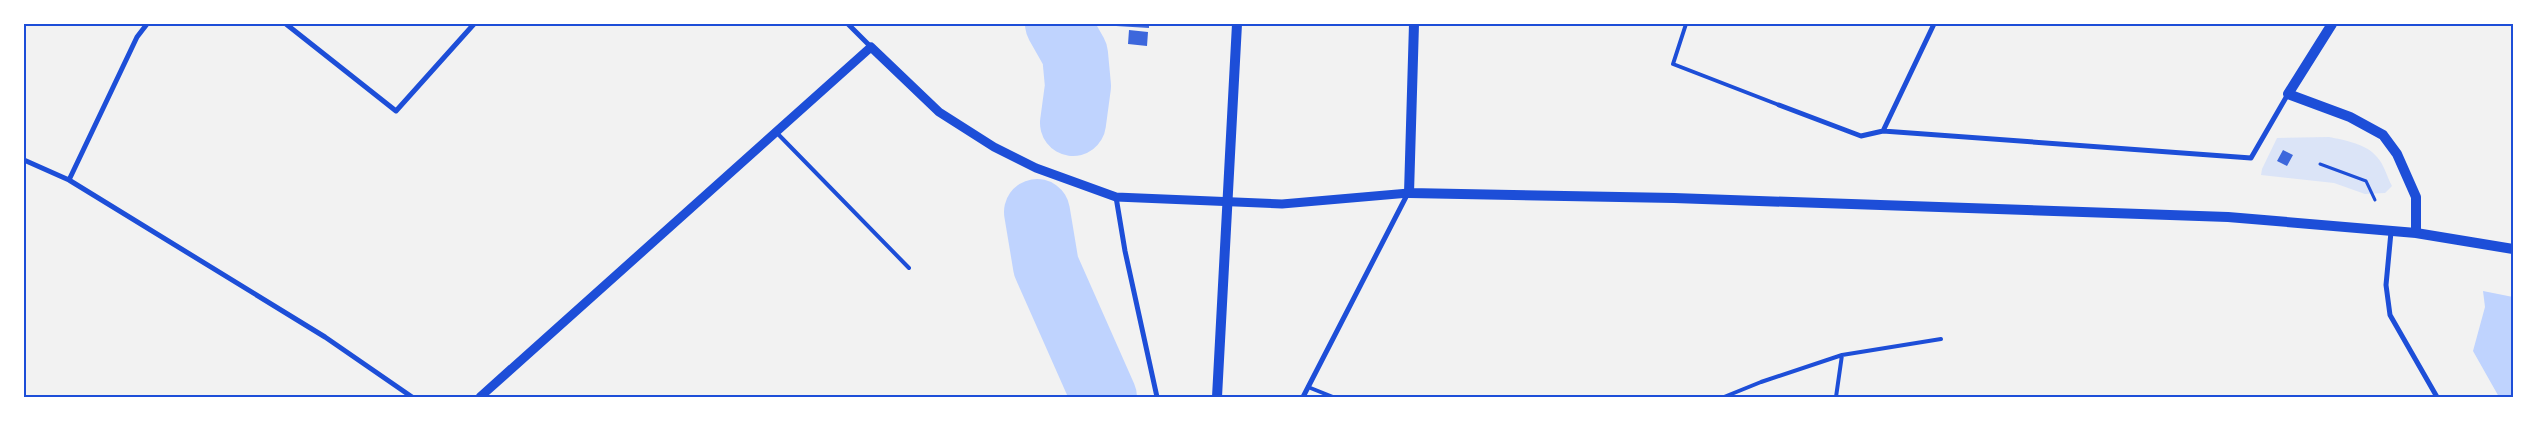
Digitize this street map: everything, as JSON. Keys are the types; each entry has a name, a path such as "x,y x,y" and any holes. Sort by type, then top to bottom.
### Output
{"main road":[{"path":"1217,397 1237,24"},
{"path":"1414,24 1409,192 1674,198 2228,218 2416,233 2513,249"},
{"path":"2332,24 2288,94 2350,117 2383,135 2397,154 2416,197 2416,233"}],"street":[{"path":"69,180 137,37 147,24"},
{"path":"286,24 396,111 474,24"},
{"path":"848,24 939,112 994,147 1036,168 1116,197 1282,204 1409,192"},
{"path":"1883,131 1934,24"},
{"path":"480,397 871,47"},
{"path":"1778,105 1861,136 1883,131 2251,158 2288,94"},
{"path":"24,160 69,180 325,337 412,397"},
{"path":"1303,397 1409,192"},
{"path":"1116,197 1125,251 1157,397"},
{"path":"2391,232 2386,285 2390,315 2437,397"}],"lane":[{"path":"1686,24 1673,64 1778,105"},
{"path":"776,132 909,268"},
{"path":"1724,397 1760,382 1842,355 1941,339"},
{"path":"1836,397 1842,355"},
{"path":"1308,387 1333,397"}],"path":[{"path":"2320,164 2366,181 2375,200"}],"shaded area":[{"path":"2329,137 2355,143 2373,153 2382,163 2392,186 2385,193 2365,194 2334,183 2261,175 2277,138"}],"water":[{"path":"2483,291 2513,297 2513,397 2499,397 2473,351 2485,307"}],"building":[{"path":"1116,24 1149,24 1149,28 1116,26"},
{"path":"1129,30 1148,32 1147,46 1128,44"},
{"path":"2283,150 2293,155 2287,166 2277,161"}],"waterway":[{"path":"1058,24 1075,54 1078,86 1073,123"},
{"path":"1037,212 1046,266 1104,397"}]}
